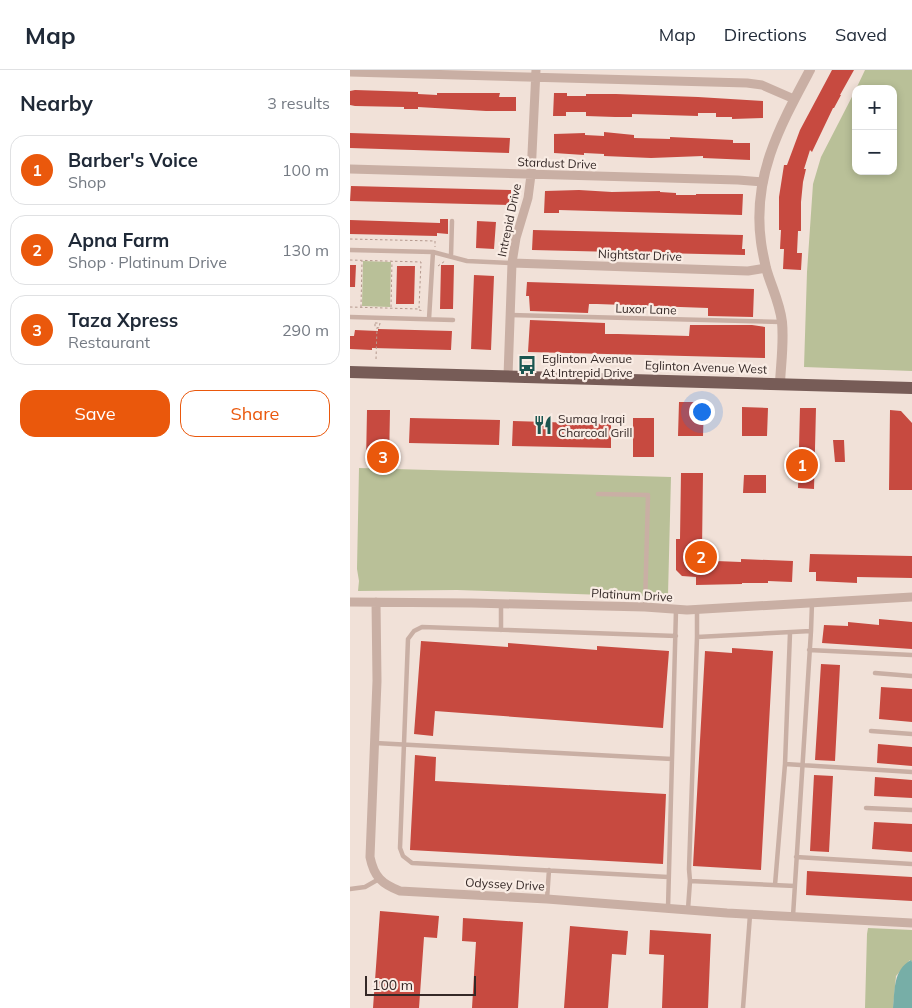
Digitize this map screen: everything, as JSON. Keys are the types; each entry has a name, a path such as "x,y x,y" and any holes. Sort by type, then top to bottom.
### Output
{"main road":[{"name":"Eglinton Avenue West","path":"350,372 912,388"}],"street":[{"path":"780,383 782,322 778,302 766,268 760,224 763,182 775,139 810,70"},
{"path":"350,72 536,74 746,83 762,85 794,99"},
{"name":"Intrepid Drive","path":"508,376 512,263 516,238 528,198 531,175 536,74"},
{"name":"Stardust Drive","path":"350,169 763,182"},
{"name":"Nightstar Drive","path":"512,263 748,271 766,268"},
{"name":"Platinum Drive","path":"350,602 645,607 697,610 912,597"},
{"path":"376,602 377,681 370,857 372,870 379,879"},
{"name":"Odyssey Drive","path":"379,879 388,886 400,891 912,923"}],"lane":[{"path":"450,259 452,221"},
{"path":"350,250 434,249 450,259 512,263"},
{"path":"429,319 434,249"},
{"name":"Luxor Lane","path":"510,315 782,322"},
{"path":"350,317 454,320"},
{"path":"598,494 648,495 645,607"},
{"path":"793,916 812,603"},
{"path":"501,604 501,630"},
{"path":"668,908 676,610"},
{"path":"688,910 697,610"},
{"path":"668,877 412,863 403,856 400,848 408,639 414,631 422,627 676,636"},
{"path":"696,637 811,631"},
{"path":"775,885 785,764 790,632"},
{"path":"810,650 912,655"},
{"path":"875,673 912,676"},
{"path":"871,731 912,734"},
{"path":"375,743 672,759"},
{"path":"785,764 912,772"},
{"path":"866,808 912,810"},
{"path":"796,857 912,864"},
{"path":"548,899 549,870"},
{"path":"350,889 365,887 379,879"},
{"path":"690,880 794,886"},
{"path":"743,1008 750,914"}],"path":[{"path":"350,239 435,241 434,249"},
{"path":"376,240 376,246"},
{"path":"381,246 382,240"},
{"path":"436,270 440,264 450,259"},
{"path":"350,260 421,262 420,309"},
{"path":"360,307 362,260"},
{"path":"391,308 392,261"},
{"path":"350,307 430,311"},
{"path":"376,358 377,328"}],"green space":[{"path":"865,70 912,70 912,371 804,367 807,272 813,184 821,157 852,97 852,175 897,175 897,85 858,85"},
{"path":"363,261 391,262 390,307 362,306"},
{"path":"359,468 671,477 668,595 665,597 457,590 358,591"},
{"path":"868,928 912,930 912,962 910,960 896,976 893,1008 865,1008"}],"water":[{"path":"911,960 912,1008 893,1008 898,975 905,964"}],"building":[{"path":"832,70 854,70 812,152 810,150 804,169 806,169 801,202 801,231 798,231 797,253 802,253 801,270 783,269 784,249 780,249 779,197 784,165 787,165 800,130"},
{"path":"350,91 418,92 418,94 437,95 437,93 500,93 499,97 516,97 516,111 355,106 350,105"},
{"path":"554,93 567,93 567,96 616,94 763,101 763,118 732,119 732,117 716,117 716,113 698,113 698,116 632,114 632,117 615,117 586,116 586,112 566,112 566,116 553,116"},
{"path":"604,132 634,135 634,138 670,139 670,137 733,140 733,143 750,143 750,160 703,158 703,156 651,158 604,156 604,154 554,153 554,134 585,133 585,135 604,136"},
{"path":"350,133 510,138 509,153 350,148"},
{"path":"351,186 511,190 511,205 350,201"},
{"path":"579,190 612,192 660,191 676,193 676,195 743,194 742,215 559,210 559,213 544,213 545,191"},
{"path":"440,219 448,219 448,234 437,233 437,236 350,234 350,220 440,223"},
{"path":"477,221 496,222 494,249 476,248"},
{"path":"533,230 743,235 742,249 745,249 745,255 532,250"},
{"path":"350,265 356,265 355,287 350,287"},
{"path":"441,265 454,265 453,309 440,309"},
{"path":"397,266 415,266 414,304 396,304"},
{"path":"474,275 494,276 491,350 471,349"},
{"path":"527,282 754,289 753,317 708,316 708,308 597,304 589,304 588,313 530,311 529,296 526,296"},
{"path":"530,320 605,323 605,334 689,336 690,325 752,325 765,327 765,358 528,352"},
{"path":"378,329 452,331 451,350 350,349 350,336 354,336 355,330 378,331"},
{"path":"679,402 704,402 703,436 678,436"},
{"path":"742,407 768,408 767,436 742,436"},
{"path":"800,408 816,408 814,489 798,488"},
{"path":"367,410 390,410 389,463 366,462"},
{"path":"890,410 901,411 912,423 912,490 889,490"},
{"path":"410,418 500,420 499,445 409,443"},
{"path":"633,418 654,418 654,457 633,457"},
{"path":"513,421 611,424 611,448 512,446"},
{"path":"833,440 844,440 845,462 835,462"},
{"path":"681,473 703,473 702,549 709,558 716,558 716,561 741,562 741,559 793,561 792,582 768,581 768,583 696,585 696,577 682,576 676,570 676,539 680,539"},
{"path":"744,475 766,475 766,493 743,493"},
{"path":"810,554 912,556 912,578 857,577 857,583 816,581 816,572 809,572"},
{"path":"879,619 912,622 912,649 822,643 824,625 848,626 848,622 879,625"},
{"path":"421,641 508,647 508,643 597,650 597,646 669,651 663,728 435,711 433,736 414,734"},
{"path":"732,648 773,651 761,870 693,866 705,651 732,653"},
{"path":"821,664 840,665 835,761 815,760"},
{"path":"881,687 912,689 912,722 879,719"},
{"path":"878,744 912,747 912,766 877,763"},
{"path":"415,755 436,757 435,781 666,794 663,864 410,850"},
{"path":"814,775 833,776 829,852 810,851"},
{"path":"875,777 912,780 912,798 874,796"},
{"path":"874,822 912,824 912,852 872,849"},
{"path":"807,871 912,877 912,901 806,895"},
{"path":"380,911 439,916 437,938 424,937 419,1008 373,1008"},
{"path":"463,918 523,922 518,1008 472,1008 476,942 462,941"},
{"path":"570,926 628,931 626,955 612,954 608,1008 564,1008"},
{"path":"650,930 711,934 708,1008 662,1008 664,955 649,954"}],"place":[{"name":"Eglinton Avenue At Intrepid Drive","path":"527,365"},
{"name":"Sumaq Iraqi Charcoal Grill","path":"543,425"},
{"name":"Taza Xpress","path":"383,457"},
{"name":"Barber's Voice","path":"802,465"},
{"name":"Apna Farm","path":"701,557"}]}
